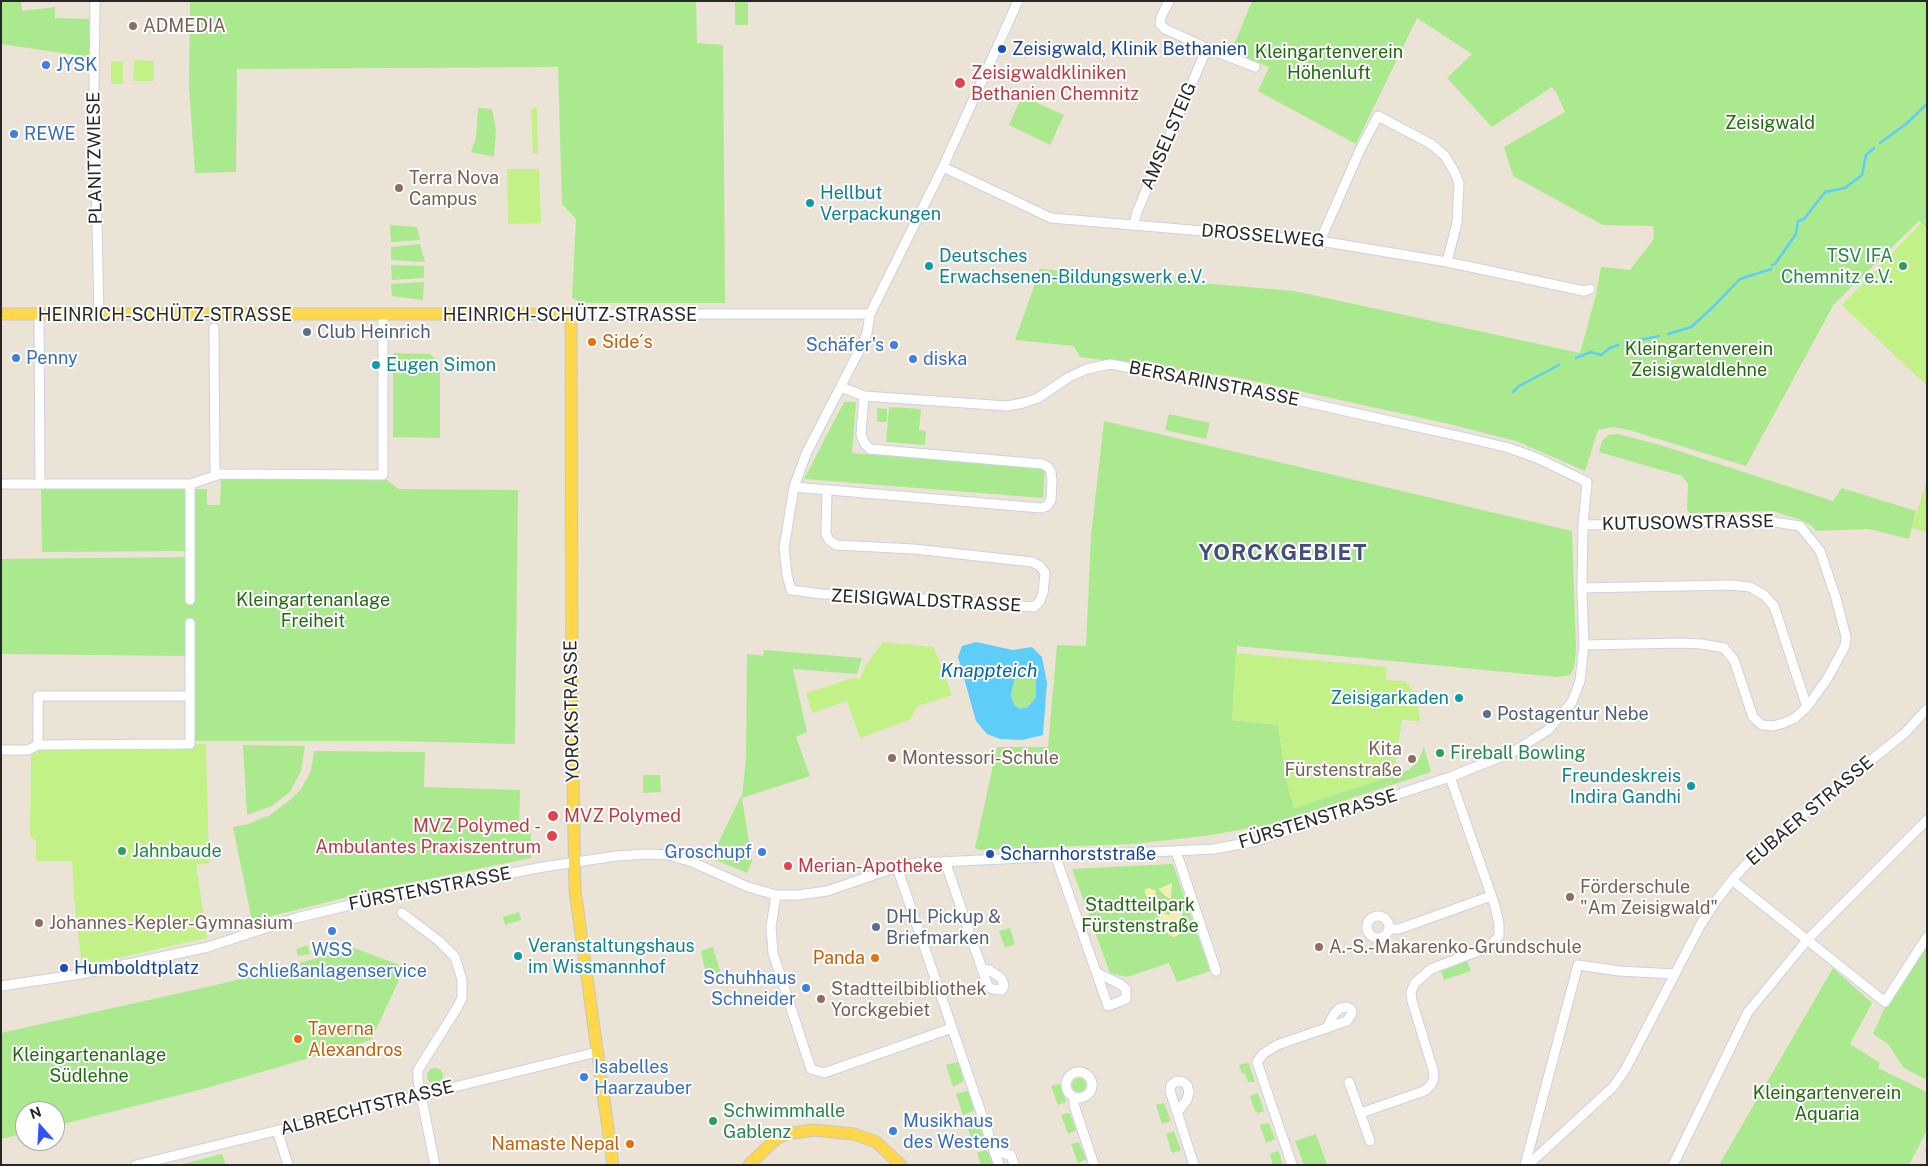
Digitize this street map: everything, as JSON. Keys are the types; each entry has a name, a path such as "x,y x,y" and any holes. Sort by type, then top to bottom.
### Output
{"main road":[{"name":"HEINRICH-SCHÜTZ-STRASSE","path":"1,314 571,314"},
{"name":"YORCKSTRASSE","path":"571,314 572,711 575,890 613,1165"},
{"path":"750,1164 776,1139 786,1134 814,1130 854,1134 876,1142 901,1165"}],"street":[{"name":"PLANITZWIESE","path":"95,1 94,86 98,315"},
{"name":"ZEISIGWALDSTRASSE","path":"827,490 826,534 829,540 836,545 914,550 1032,562 1040,566 1045,572 1043,593 1040,601 1034,607 870,595 822,594 791,590 784,548 794,487 806,454 867,333 870,314 943,167 1018,1"},
{"path":"1169,1 1161,17 1160,24 1165,29 1255,67"},
{"name":"AMSELSTEIG","path":"1134,224 1137,212 1207,48"},
{"path":"1320,241 1360,150 1378,116 1431,144 1445,156 1455,173 1458,183 1457,223 1447,262"},
{"name":"DROSSELWEG","path":"943,167 1051,218 1320,241 1447,262 1584,291 1590,289"},
{"path":"1,484 190,484 220,474 383,475 383,314"},
{"name":"HEINRICH-SCHÜTZ-STRASSE","path":"571,314 870,314"},
{"path":"39,315 40,484"},
{"path":"214,328 215,476"},
{"name":"BERSARINSTRASSE","path":"841,387 864,396 1007,406 1038,398 1087,369 1110,364 1270,394 1509,448 1537,458 1588,482"},
{"path":"794,487 1041,508 1047,506 1051,500 1051,472 1048,467 1042,464 870,449 865,444 861,434 864,396"},
{"name":"FÜRSTENSTRASSE","path":"1,986 72,976 208,947 296,918 375,899 616,856 646,854 669,856 692,862 748,887 776,894 798,896 827,891 897,867 917,863 1214,849 1257,841 1450,777 1517,750 1548,730 1572,702 1580,680 1584,645 1582,525 1588,482"},
{"path":"190,484 190,600"},
{"name":"KUTUSOWSTRASSE","path":"1582,525 1767,521 1800,526 1820,551 1836,598 1846,638 1845,646 1827,679 1807,707 1795,718 1773,726 1762,725 1753,717 1734,660 1724,648 1683,644 1584,645"},
{"path":"1582,588 1730,585 1750,587 1764,595 1774,606 1807,707"},
{"path":"1,750 28,750 38,745 190,744 190,623"},
{"path":"38,745 38,696 190,696"},
{"name":"EUBAER STRASSE","path":"1527,1165 1613,1087 1625,1070 1701,924 1732,880 1760,849 1905,733 1927,709"},
{"path":"1360,1113 1424,1091 1433,1081 1433,1068 1412,1001 1411,992 1415,983 1431,969 1489,947 1499,936 1499,924 1491,896 1450,777"},
{"path":"1673,1165 1748,1012 1808,939 1927,820"},
{"path":"1176,851 1216,971"},
{"path":"1055,855 1097,973"},
{"path":"945,861 982,969"},
{"path":"897,867 999,1165"},
{"path":"1732,880 1885,1002 1927,937"},
{"path":"776,894 771,927 773,952 811,1069 824,1072 952,1028"},
{"path":"1389,929 1399,929 1491,896"},
{"path":"402,912 439,941 455,957 462,980 462,998 418,1070 435,1165"},
{"name":"EUBAER STRASSE","path":"1527,1165 1578,965 1619,971 1675,974"},
{"path":"1292,1165 1257,1062 1263,1054 1277,1046 1328,1028"},
{"name":"ALBRECHTSTRASSE","path":"136,1165 598,1052"},
{"path":"1349,1082 1370,1141"},
{"path":"1074,1097 1074,1105 1094,1165"},
{"path":"1177,1112 1194,1165"},
{"path":"277,1130 288,1165"},
{"path":"994,1151 1011,1155 1015,1162 1014,1165"}],"green space":[{"path":"1,1 21,1 22,11 55,7 55,18 90,19 89,57 1,44"},
{"path":"190,1 696,1 697,43 723,45 725,303 581,303 572,298 576,219 562,204 558,67 237,69 236,172 195,173 189,87"},
{"path":"735,1 748,1 748,25 735,25"},
{"path":"1252,1 1927,1 1927,228 1919,221 1834,304 1746,466 1629,430 1613,427 1598,430 1585,471 1516,441 1445,423 1235,377 1080,357 1074,346 1015,340 1040,269 1294,291 1580,353 1596,295 1601,267 1630,270 1654,239 1653,226 1603,225 1513,176 1504,147 1565,112 1552,87 1492,127 1447,78 1472,54 1417,18 1356,144 1258,91 1269,67 1231,52"},
{"path":"134,60 154,61 154,81 133,81"},
{"path":"123,61 123,84 111,84 111,62"},
{"path":"1022,96 1064,115 1050,145 1009,125"},
{"path":"478,108 492,109 496,130 494,157 471,152 476,137"},
{"path":"537,108 538,154 533,154 531,109"},
{"path":"507,169 539,169 541,223 508,224"},
{"name":"TSV IFA Chemnitz e.V.","path":"1921,223 1927,228 1927,386 1842,305"},
{"path":"390,225 417,227 420,240 391,242"},
{"path":"420,244 425,262 391,260 391,247"},
{"path":"391,265 424,266 424,278 392,280"},
{"path":"424,282 423,300 392,296 391,284"},
{"path":"393,353 430,354 438,361 440,373 440,438 393,437"},
{"path":"844,402 856,402 852,453 1045,469 1043,498 804,479"},
{"path":"889,407 921,409 919,430 926,431 925,445 886,442"},
{"path":"877,408 887,409 887,422 877,422"},
{"path":"1169,414 1210,423 1206,439 1165,430"},
{"path":"1104,421 1572,531 1576,650 1574,668 1570,675 1557,677 1237,646 1232,720 1278,725 1287,784 1294,808 1409,770 1418,761 1424,747 1431,772 1273,824 1211,835 1134,844 979,850 975,848 997,747 1048,747 1057,645 1086,646 1091,536"},
{"path":"1618,434 1660,445 1833,501 1842,488 1916,511 1909,539 1869,529 1816,531 1812,526 1801,520 1773,511 1690,513 1687,510 1688,484 1682,476 1599,452 1602,441 1609,435"},
{"name":"Kleingartenanlage Freiheit","path":"221,479 385,479 399,489 518,490 515,744 395,741 190,741 189,656 1,654 1,559 191,557 191,489 207,489 207,505 220,505"},
{"path":"1927,480 1927,532 1912,528"},
{"path":"41,488 185,488 185,551 42,552"},
{"path":"883,642 934,647 952,695 918,706 909,720 860,738 847,701 812,713 806,693 853,678 860,679 864,668"},
{"path":"764,650 862,658 857,674 793,669 807,732 796,737 810,776 742,798 752,861 747,873 711,858 742,797 746,757 747,654 763,656"},
{"path":"1236,653 1387,667 1386,680 1405,681 1416,695 1420,721 1402,720 1394,775 1294,808 1287,784 1278,725 1232,720"},
{"path":"1026,671 1036,674 1036,697 1028,707 1020,709 1014,706 1011,696 1012,689 1016,673"},
{"name":"Jahnbaude","path":"206,744 209,863 196,865 207,938 82,966 74,898 72,861 36,861 36,841 30,836 31,756 38,745"},
{"path":"243,745 305,746 301,771 290,792 272,806 247,815"},
{"path":"314,751 425,752 424,787 520,790 519,829 531,828 531,858 384,888 252,921 233,827 248,824 270,815 291,799 301,789 311,771"},
{"path":"643,775 660,775 661,792 643,793"},
{"name":"Stadtteilpark Fürstenstraße","path":"1173,864 1210,971 1177,982 1169,963 1127,977 1110,973 1072,869"},
{"path":"519,912 521,920 505,925 503,917"},
{"path":"1010,928 1015,944 1005,948 999,931"},
{"path":"1927,939 1927,1080 1904,1068 1888,1044 1873,1034 1887,1003"},
{"path":"308,945 310,954 298,956 296,949"},
{"path":"713,947 721,974 707,979 701,951"},
{"name":"Kleingartenanlage Südlehne","path":"354,948 405,967 371,1040 203,1089 65,1124 65,1101 15,1101 15,1136 1,1139 1,1033 229,982"},
{"path":"1467,961 1471,971 1444,980 1441,971"},
{"name":"Kleingartenverein Aquaria","path":"1833,968 1872,1003 1850,1044 1880,1063 1878,1068 1927,1092 1927,1130 1909,1165 1719,1165"},
{"path":"958,1062 964,1081 953,1087 946,1065"},
{"path":"1247,1063 1255,1082 1248,1082 1245,1073 1242,1074 1239,1065"},
{"path":"435,1068 441,1070 443,1076 441,1082 435,1084 429,1082 427,1076 429,1070"},
{"path":"1076,1078 1082,1078 1086,1085 1082,1092 1076,1092 1072,1088 1072,1082"},
{"path":"1061,1084 1066,1102 1058,1105 1051,1086"},
{"path":"968,1091 974,1109 963,1115 956,1094"},
{"path":"1258,1093 1264,1111 1259,1113 1255,1111 1250,1096"},
{"path":"1164,1103 1171,1121 1162,1124 1156,1105"},
{"path":"1070,1113 1076,1130 1068,1134 1061,1115"},
{"path":"978,1121 984,1141 974,1145 966,1123"},
{"path":"1269,1123 1275,1139 1266,1143 1260,1125"},
{"path":"1174,1131 1181,1150 1172,1153 1166,1134"},
{"path":"1316,1134 1327,1165 1304,1165 1295,1141"},
{"path":"1079,1142 1086,1159 1078,1163 1071,1144"},
{"path":"986,1150 993,1165 981,1165 977,1153"},
{"path":"1278,1151 1283,1165 1273,1165 1270,1154"},
{"path":"222,1154 226,1165 179,1165"}],"sand":[{"path":"1172,883 1171,898 1169,899 1158,889"},
{"path":"1149,888 1156,891 1155,896 1160,901 1158,906 1154,908 1149,900 1152,896 1146,896 1145,893 1145,889"},
{"path":"1172,909 1183,911 1182,917 1186,917 1188,921 1186,927 1174,937 1165,931 1159,930 1156,922 1160,915 1163,913 1169,915"}],"water":[{"name":"Knappteich","path":"976,642 1013,650 1032,647 1042,657 1047,683 1043,735 1022,740 1000,739 987,734 976,721 958,657 962,646","holes":["1026,671 1036,674 1036,697 1028,707 1020,709 1014,705 1011,696 1016,674"]}],"waterway":[{"path":"1880,143 1906,124 1927,104"},
{"path":"1772,265 1775,264 1796,234 1798,221 1804,219 1825,192 1845,188 1862,175 1866,155 1874,148"},
{"path":"1668,334 1691,327 1740,279 1771,269"},
{"path":"1625,343 1659,336"},
{"path":"1576,358 1591,352 1601,355 1618,345"},
{"path":"1513,392 1519,386 1559,365"},
{"path":"1927,1147 1927,1153"}],"place":[{"name":"ADMEDIA","path":"133,26"},
{"name":"Zeisigwald, Klinik Bethanien","path":"1002,49"},
{"name":"JYSK","path":"46,65"},
{"name":"Zeisigwaldkliniken Bethanien Chemnitz","path":"960,83"},
{"name":"REWE","path":"14,134"},
{"name":"Terra Nova Campus","path":"399,188"},
{"name":"Hellbut Verpackungen","path":"810,203"},
{"name":"Deutsches Erwachsenen-Bildungswerk e.V.","path":"929,266"},
{"name":"TSV IFA Chemnitz e.V.","path":"1903,266"},
{"name":"Club Heinrich","path":"307,332"},
{"name":"Side´s","path":"592,342"},
{"name":"Schäfer's","path":"894,345"},
{"name":"Penny","path":"16,358"},
{"name":"diska","path":"913,359"},
{"name":"Eugen Simon","path":"376,365"},
{"name":"Zeisigarkaden","path":"1459,698"},
{"name":"Postagentur Nebe","path":"1487,714"},
{"name":"Fireball Bowling","path":"1440,753"},
{"name":"Montessori-Schule","path":"892,758"},
{"name":"Kita Fürstenstraße","path":"1412,759"},
{"name":"Freundeskreis Indira Gandhi","path":"1691,786"},
{"name":"MVZ Polymed","path":"553,816"},
{"name":"MVZ Polymed - Ambulantes Praxiszentrum","path":"552,836"},
{"name":"Jahnbaude","path":"122,851"},
{"name":"Groschupf","path":"762,852"},
{"name":"Scharnhorststraße","path":"990,854"},
{"name":"Merian-Apotheke","path":"788,866"},
{"name":"Förderschule \"Am Zeisigwald\"","path":"1570,897"},
{"name":"Johannes-Kepler-Gymnasium","path":"39,923"},
{"name":"DHL Pickup & Briefmarken","path":"876,927"},
{"name":"WSS Schließanlagenservice","path":"332,931"},
{"name":"A.-S.-Makarenko-Grundschule","path":"1319,947"},
{"name":"Veranstaltungshaus im Wissmannhof","path":"518,956"},
{"name":"Panda","path":"875,958"},
{"name":"Humboldtplatz","path":"64,968"},
{"name":"Schuhhaus Schneider","path":"806,988"},
{"name":"Stadtteilbibliothek Yorckgebiet","path":"821,999"},
{"name":"Taverna Alexandros","path":"298,1039"},
{"name":"Isabelles Haarzauber","path":"584,1077"},
{"name":"Schwimmhalle Gablenz","path":"713,1121"},
{"name":"Musikhaus des Westens","path":"893,1131"},
{"name":"Namaste Nepal","path":"630,1144"}],"district":[{"name":"YORCKGEBIET","path":"1283,553"}],"park label":[{"name":"Kleingartenverein Höhenluft","path":"1329,62"},
{"name":"Zeisigwald","path":"1770,123"},
{"name":"Kleingartenverein Zeisigwaldlehne","path":"1699,359"}]}
